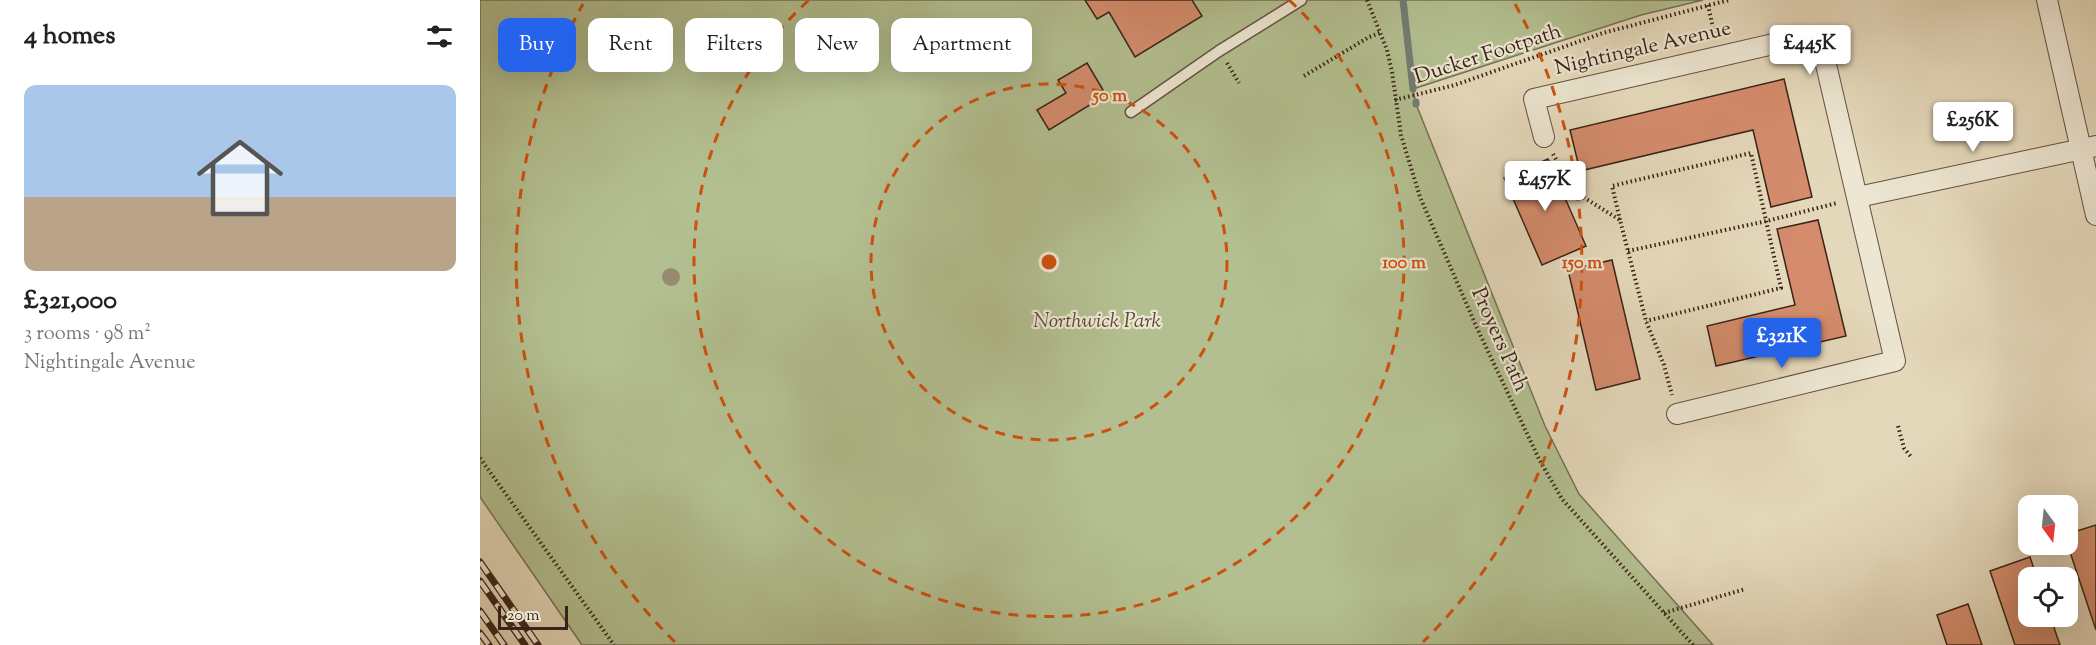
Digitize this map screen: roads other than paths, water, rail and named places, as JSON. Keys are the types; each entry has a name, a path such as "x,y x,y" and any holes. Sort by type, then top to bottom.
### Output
{"street":[{"path":"2047,0 2088,147 2096,214"},
{"name":"Nightingale Avenue","path":"1544,137 1534,99 1808,36 1821,43 1895,361 1677,414"},
{"path":"1858,197 2088,147"}],"lane":[{"path":"1131,112 1219,51 1301,0"}],"waterway":[{"path":"1403,0 1413,89"}],"railway":[{"path":"480,562 538,645"},
{"path":"480,581 525,645"},
{"path":"480,611 504,645"},
{"path":"480,633 489,645"}],"park label":[{"name":"Northwick Park","path":"1097,322"}]}
